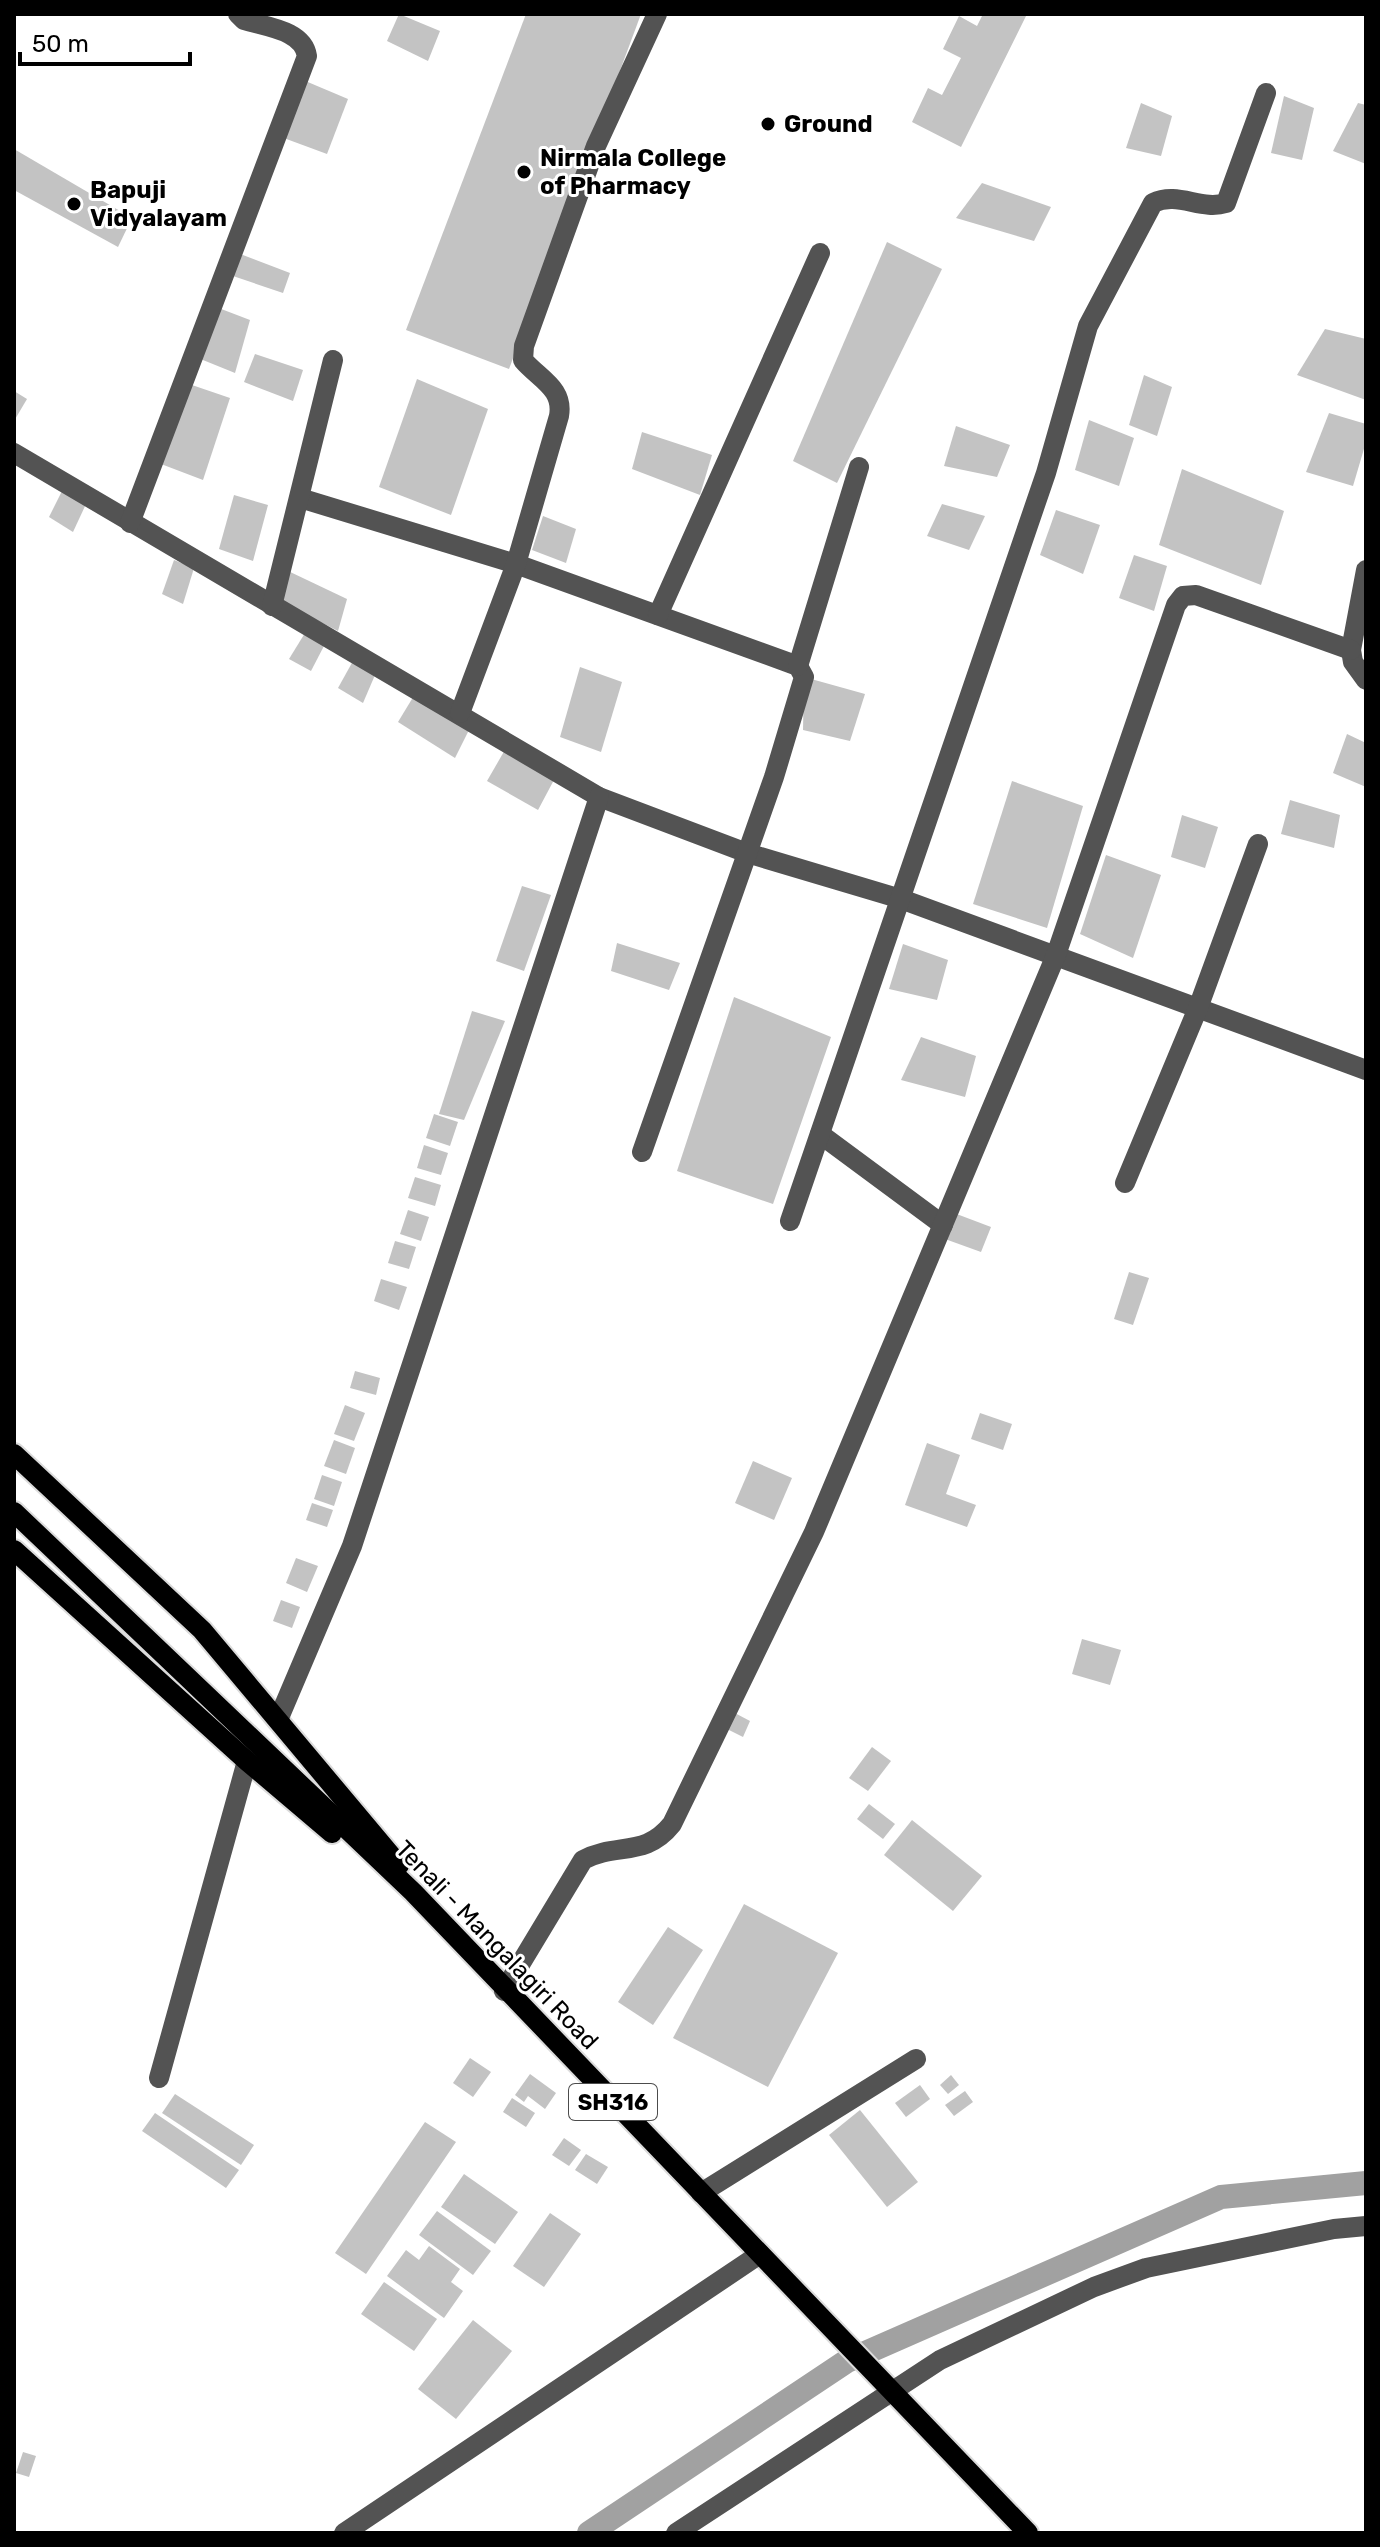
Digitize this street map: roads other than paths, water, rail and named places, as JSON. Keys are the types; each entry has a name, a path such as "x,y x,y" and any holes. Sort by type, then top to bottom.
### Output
{"main road":[{"path":"14,1454 202,1630 391,1854 452,1934"},
{"name":"Tenali - Mangalagiri Road","path":"14,1512 413,1892 504,1991 1028,2533"},
{"path":"14,1550 247,1761 452,1934"}],"street":[{"path":"130,523 307,56 305,45 297,37 244,20 238,14"},
{"path":"460,713 516,564 561,402 555,390 523,360 524,346 596,146 657,14"},
{"path":"790,1221 1046,473 1088,326 1153,203 1165,197 1217,206 1226,203 1266,93"},
{"path":"658,615 820,253"},
{"path":"272,606 333,360"},
{"path":"14,453 599,797 747,853 901,899 1366,1070"},
{"path":"798,666 859,467"},
{"path":"300,498 516,564 798,666 804,677 747,853 642,1152"},
{"path":"1366,570 1351,650 1353,662 1366,680"},
{"path":"504,1991 583,1860 596,1853 640,1848 661,1837 672,1824 814,1532 1056,955 1176,605 1183,596 1196,595 1351,650"},
{"path":"278,1720 352,1546 599,797"},
{"path":"1125,1183 1198,1008 1258,844"},
{"path":"820,1134 943,1225"},
{"path":"159,2078 247,1761"},
{"path":"701,2193 916,2059"},
{"path":"676,2533 888,2390 940,2360 1115,2277 1334,2229 1366,2226"},
{"path":"344,2533 760,2254"}],"waterway":[{"path":"589,2533 847,2361 1221,2197 1366,2183"}],"place":[{"name":"Ground","path":"768,124"},
{"name":"Nirmala College of Pharmacy","path":"524,172"},
{"name":"Bapuji Vidyalayam","path":"74,204"}]}
